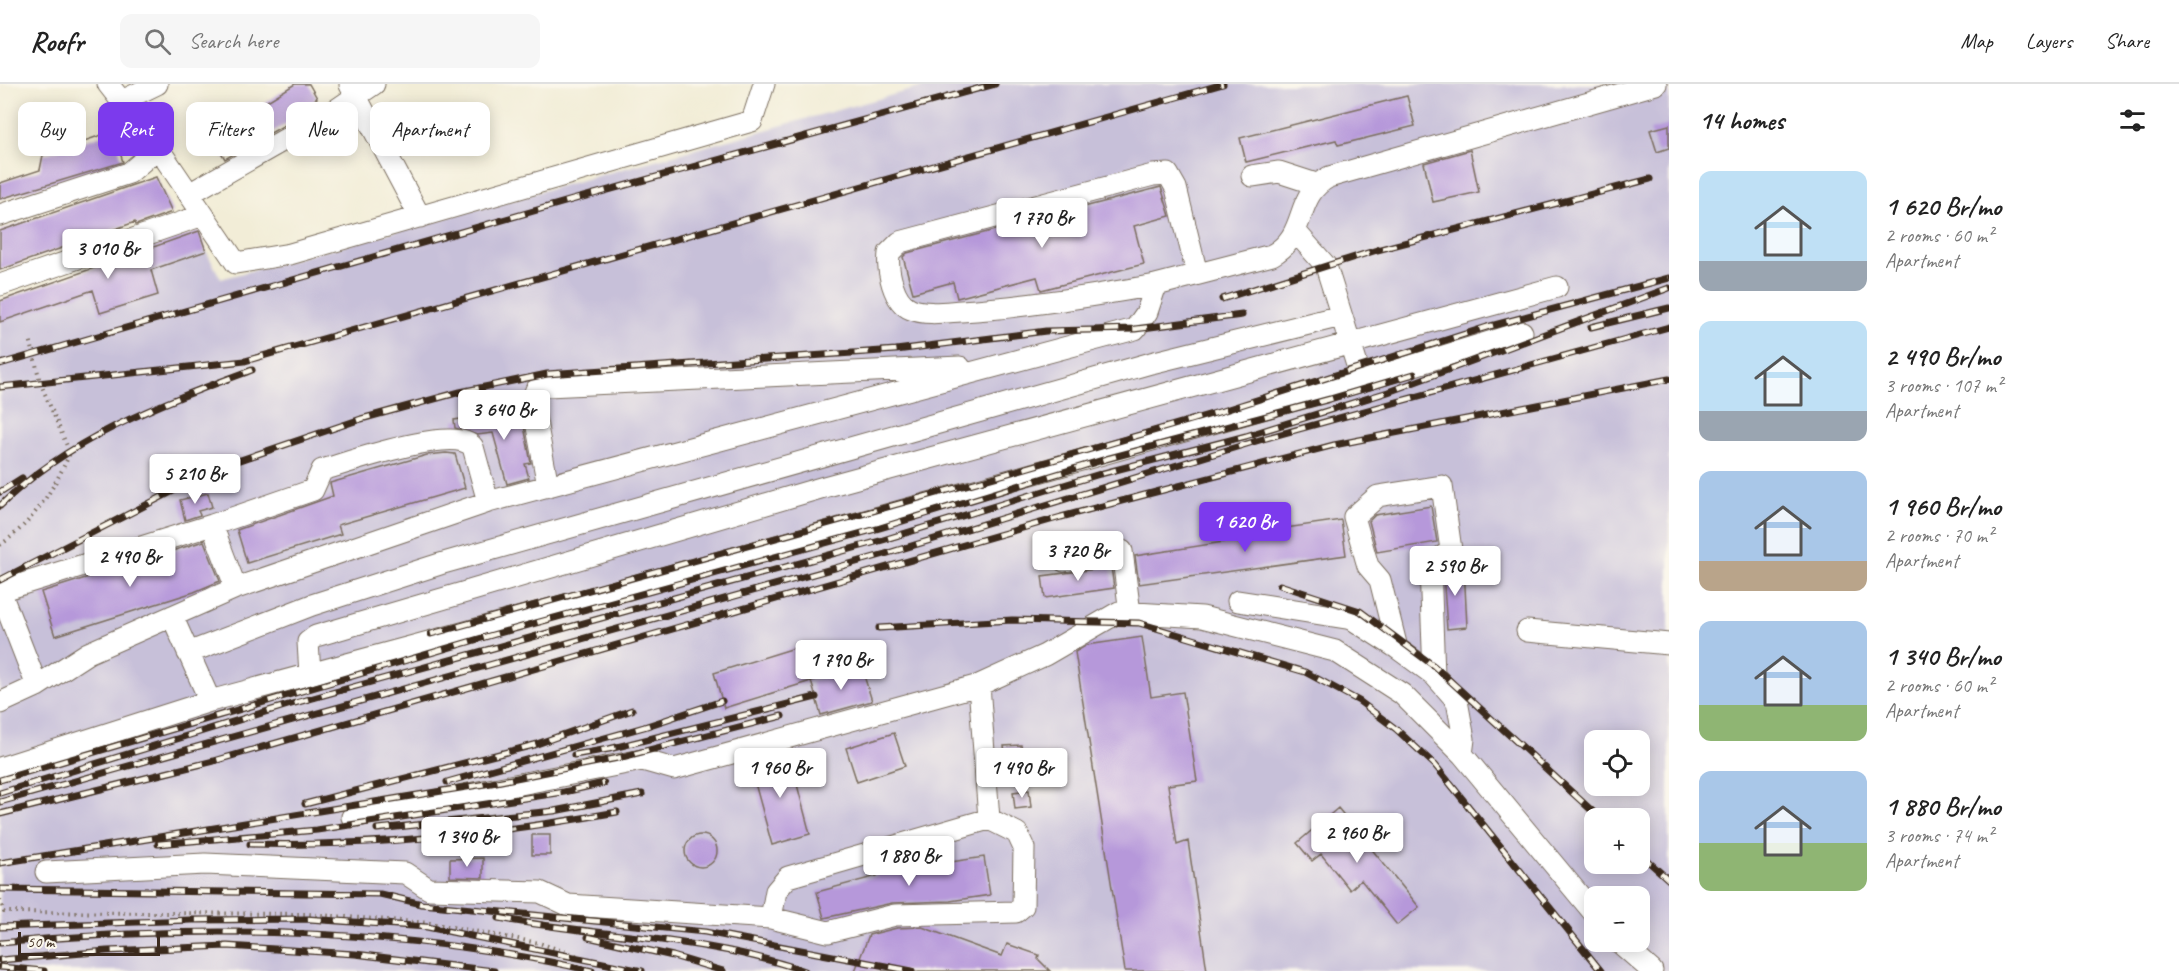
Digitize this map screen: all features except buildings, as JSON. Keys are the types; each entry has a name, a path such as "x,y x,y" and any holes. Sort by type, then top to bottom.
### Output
{"street":[{"path":"108,84 120,102 157,84"},
{"path":"163,156 236,263 290,254 752,121 764,84"},
{"path":"1197,274 1176,188 1168,174 1153,175 900,242 889,253 893,284 900,300 909,309 922,312 1003,309 1156,285 1272,255 1285,248 1296,232 1308,195 1316,184 1351,169 1656,84"},
{"path":"189,194 333,112 360,88 420,217"},
{"path":"0,215 129,173 149,156"},
{"path":"1252,176 1279,172 1316,184"},
{"path":"0,285 203,215"},
{"path":"1296,232 1326,266 1362,381"},
{"path":"0,703 37,686 88,653 236,588 488,502 1135,329 1147,312 1156,285"},
{"path":"310,674 308,642 316,636 824,487 1557,287"},
{"path":"188,653 312,605 462,558 1151,363 1341,315"},
{"path":"0,768 210,701 606,594 1362,381 1522,332"},
{"path":"548,486 532,400 536,390 547,386 1000,365"},
{"path":"37,686 0,591 212,525 313,490 322,470 433,440 461,439 473,447 488,502"},
{"path":"1397,648 1380,580 1368,566 1354,517 1378,496 1442,486 1450,550 1430,566 1434,675"},
{"path":"212,525 236,588"},
{"path":"1064,561 1122,551 1130,613"},
{"path":"1238,602 1352,619 1397,648 1434,675 1457,701 1464,739 1462,754"},
{"path":"352,817 642,760 674,769 979,685 1045,654 1119,612 1202,617 1335,651 1402,694 1462,754 1584,901"},
{"path":"172,616 210,701"},
{"path":"1527,631 1669,644"},
{"path":"979,685 989,819"},
{"path":"45,872 205,864 405,873 429,889 540,892 568,905 771,918 828,932 895,915 1016,912 1023,906 1024,848 1017,833 989,819 788,877 776,891 771,918"},
{"path":"1630,952 1652,971"}],"path":[{"path":"0,545 20,532 49,494 70,453 40,382 30,338"},
{"path":"0,900 4,912 306,914 429,923 539,944 624,971"}],"shaded area":[{"path":"933,84 1669,84 1669,971 0,971 0,322 206,251 221,279"}],"railway":[{"path":"0,364 572,200 995,84"},
{"path":"0,387 245,361 1223,84"},
{"path":"1222,299 1377,250 1650,179"},
{"path":"431,634 995,477 1222,411 1487,327 1669,278"},
{"path":"0,793 288,705 883,540 1100,474 1246,436 1388,392 1669,288"},
{"path":"1591,327 1669,308"},
{"path":"0,580 220,467 361,419 460,392 547,374 896,350 1046,331 1135,329 1242,315"},
{"path":"0,802 885,554 1263,439 1669,327"},
{"path":"0,506 56,460 118,424 185,395 252,370"},
{"path":"0,780 492,635 880,528 1106,459 1414,374"},
{"path":"0,814 214,761 1061,517 1334,445 1669,379"},
{"path":"0,492 22,478"},
{"path":"1280,585 1360,611 1434,666 1589,808"},
{"path":"879,628 1012,620 1139,623 1305,672 1359,701 1396,729 1435,765 1601,971"},
{"path":"574,755 609,749 816,697"},
{"path":"447,782 644,727 722,701"},
{"path":"305,804 534,745 632,710"},
{"path":"0,863 491,783 618,758 782,716"},
{"path":"158,844 317,830 564,792 604,783"},
{"path":"377,829 554,811 642,794"},
{"path":"250,844 388,841 480,833 617,812"},
{"path":"1650,863 1669,880"},
{"path":"0,889 380,894 422,904 705,932 912,971"},
{"path":"499,918 692,944 768,960 805,971"},
{"path":"0,927 191,920 308,919 427,927 642,971"},
{"path":"0,943 147,933 298,933 447,945 521,956 592,971"},
{"path":"588,937 673,956 723,971"},
{"path":"0,960 107,951 227,946 355,954 494,971"},
{"path":"0,967 44,971"}]}
